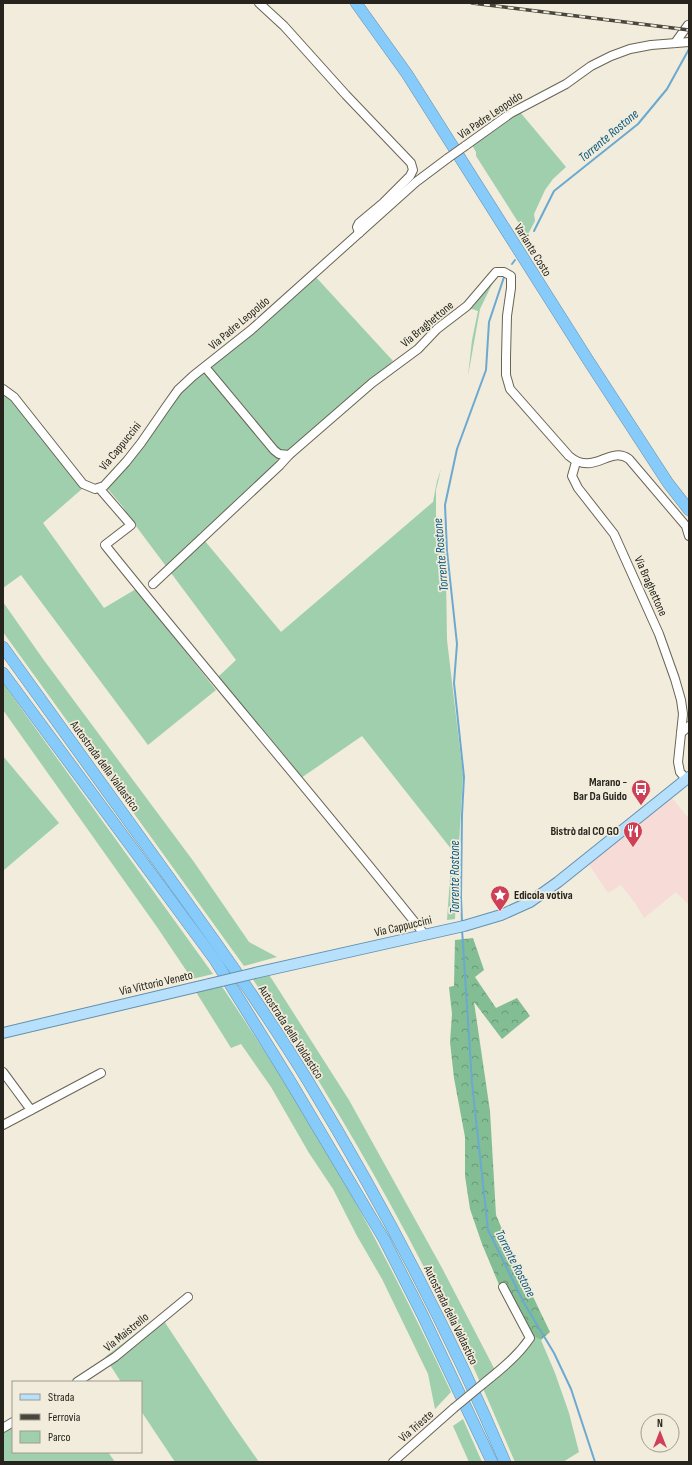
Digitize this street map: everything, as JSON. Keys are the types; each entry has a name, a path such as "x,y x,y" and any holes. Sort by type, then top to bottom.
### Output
{"highway":[{"name":"Variante Costo","path":"356,3 407,74 588,360 668,483 689,510"},
{"name":"Autostrada della Valdastico","path":"3,647 243,981 307,1080 369,1186 409,1260 460,1362 505,1462"},
{"path":"3,673 215,960 290,1081 384,1239 422,1314 492,1462"}],"main road":[{"name":"Via Cappuccini","path":"316,959 464,926 501,915 530,902 558,882 687,778"},
{"name":"Via Vittorio Veneto","path":"3,1033 316,959"}],"street":[{"name":"Via Padre Leopoldo","path":"259,3 284,26 346,95 411,163 413,170 410,176 383,203 359,223 357,227 359,233"},
{"path":"675,43 688,25"},
{"name":"Via Padre Leopoldo","path":"204,367 251,330 416,182 511,113 566,84 591,66 610,56 651,44 689,42"},
{"name":"Via Braghettone","path":"289,455 372,383 418,348 437,329 467,306 496,272 504,272 510,276 511,288 507,316 506,357 506,375 510,389 576,462 572,476 578,488 614,534 659,634 675,679 683,714 678,762 680,772 687,778"},
{"path":"204,367 274,450 279,454 289,455"},
{"name":"Via Cappuccini","path":"3,389 14,397 83,484 90,488 99,488 104,486 126,462 178,390 204,367"},
{"path":"153,584 289,455"},
{"path":"576,462 585,464 594,463 616,455 623,455 629,459 686,526 689,536"},
{"path":"99,488 131,525 105,544 157,610 347,838 424,935"},
{"path":"681,733 689,726"},
{"path":"3,1072 31,1110"},
{"path":"3,1124 101,1073"},
{"name":"Via Trieste","path":"393,1462 513,1358 530,1338 503,1286"},
{"name":"Via Maistrello","path":"79,1381 115,1357 188,1297"},
{"path":"3,1428 12,1423"}],"shaded area":[{"path":"671,797 689,819 689,905 676,892 644,918 636,904 621,885 608,893 588,863"}],"green space":[{"path":"520,112 566,167 553,179 545,190 534,214 535,221 527,236 476,156 476,152 472,145"},
{"path":"499,270 480,309 468,376 472,340 478,311 472,309 459,309"},
{"path":"314,275 393,361 199,534 281,632 433,502 441,469 436,490 436,516 446,543 447,640 463,775 455,919 447,920 452,850 362,736 301,778 268,743 218,677 236,660 123,507 107,488 178,394"},
{"path":"3,391 11,398 83,488 43,523 104,608 136,589 216,690 148,745 21,575 3,588"},
{"path":"3,602 43,659 194,862 249,942 277,957 244,966 3,632"},
{"path":"3,683 213,974 192,979 157,927 3,710"},
{"path":"3,756 59,823 4,870 3,868"},
{"path":"473,938 484,970 475,977 496,1008 517,998 530,1016 502,1039 474,1002 490,1111 496,1215 514,1257 550,1332 541,1340 530,1334 500,1287 482,1244 470,1209 465,1176 465,1137 454,1078 450,1042 452,1014 449,987 454,986 455,940"},
{"path":"268,973 349,1100 442,1268 496,1372 514,1355 529,1332 541,1340 555,1373 569,1413 579,1452 563,1462 515,1462 461,1341 414,1247 336,1110 281,1021 252,978"},
{"path":"221,985 316,1133 345,1183 400,1287 451,1392 435,1409 428,1374 382,1279 357,1236 333,1189 309,1153 271,1087 241,1044 231,1048 196,992"},
{"path":"160,1315 259,1462 175,1462 142,1412 142,1381 120,1381 105,1357"},
{"path":"463,1419 482,1462 469,1462 453,1426"},
{"path":"12,1426 12,1453 109,1453 115,1462 3,1462 3,1431"}],"waterway":[{"name":"Torrente Rostone","path":"534,231 554,191 638,124 667,89 689,49"},
{"name":"Torrente Rostone","path":"525,243 529,239"},
{"name":"Torrente Rostone","path":"512,264 515,260"},
{"name":"Torrente Rostone","path":"462,922 462,815 464,777 454,683 457,644 447,551 445,505 457,449 486,370 489,322 504,277"},
{"name":"Torrente Rostone","path":"462,929 472,1083 488,1230 524,1303 554,1353 571,1389 595,1462"}],"railway":[{"path":"472,3 689,30"}],"place":[{"name":"Marano - Bar Da Guido","path":"641,806"},
{"name":"Bistrò dal CO GO","path":"633,848"},
{"name":"Edicola votiva","path":"500,912"}]}
